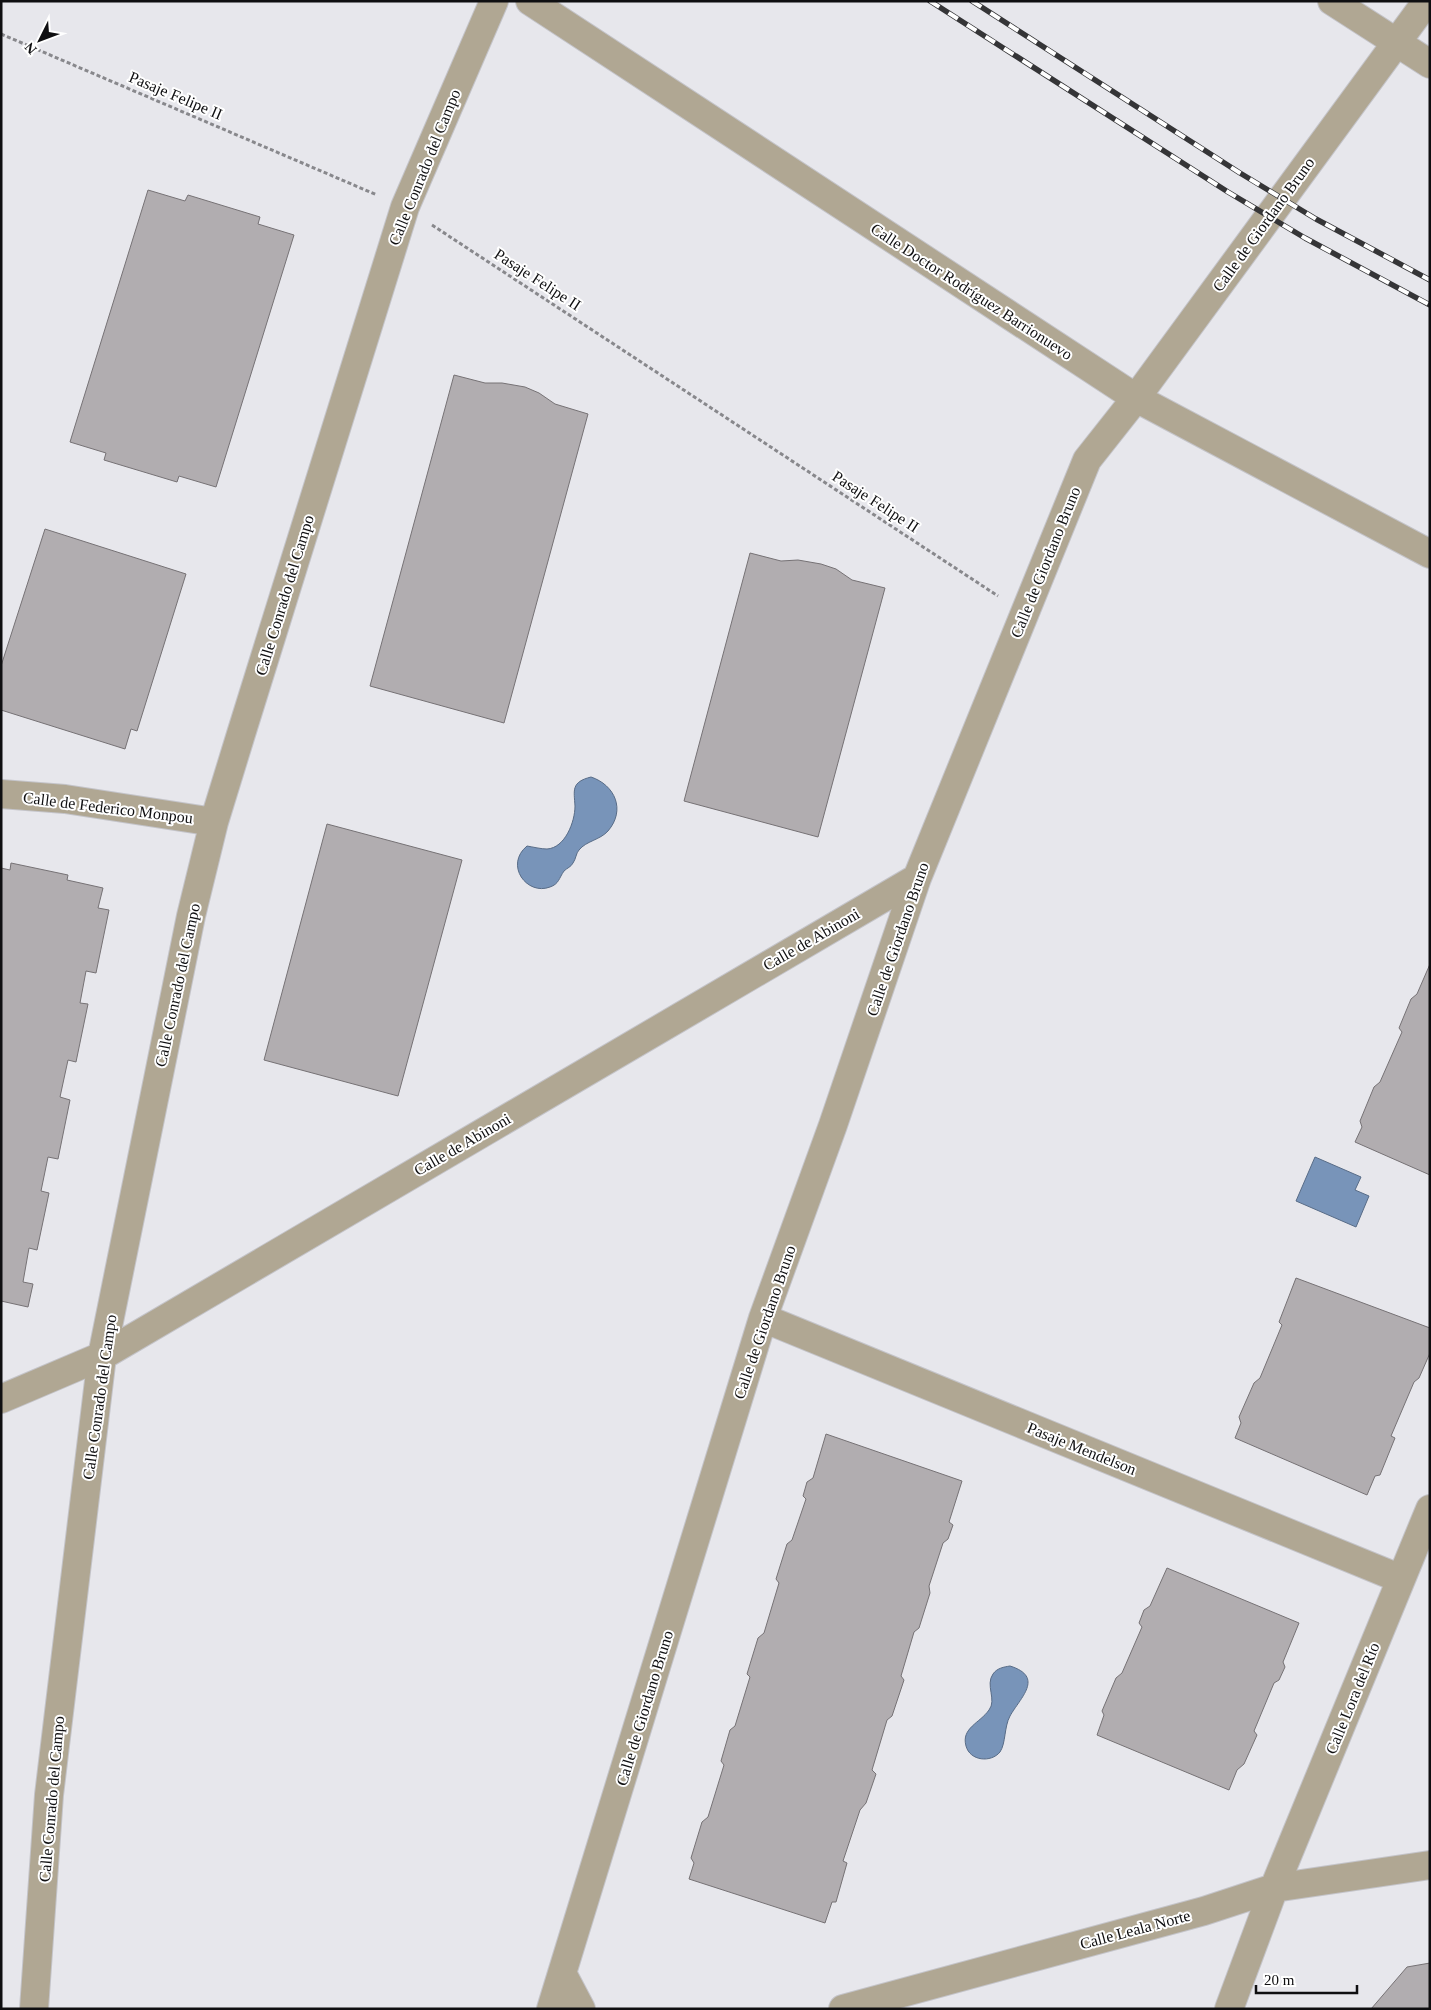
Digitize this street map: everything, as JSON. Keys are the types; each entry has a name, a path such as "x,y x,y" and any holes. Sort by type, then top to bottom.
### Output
{"street":[{"name":"Calle Conrado del Campo","path":"34,2009 49,1795 102,1356 189,925 214,822 405,207 494,1"},
{"name":"Calle Doctor Rodríguez Barrionuevo","path":"530,1 1136,398 1430,554"},
{"path":"1332,1 1430,64"},
{"name":"Calle de Giordano Bruno","path":"551,2009 763,1318 833,1126 917,878 1087,460 1136,398 1427,1"},
{"name":"Calle de Federico Monpou","path":"1,794 65,799 214,822"},
{"name":"Calle de Abinoni","path":"1,1399 102,1356 917,878"},
{"name":"Pasaje Mendelson","path":"763,1318 1401,1579"},
{"name":"Calle Lora del Río","path":"1229,2009 1274,1888 1430,1509"},
{"name":"Calle Leala Norte","path":"843,2009 1204,1911 1274,1888 1430,1864"},
{"path":"562,1973 581,2009"}],"path":[{"name":"Pasaje Felipe II","path":"1,34 405,207 1024,612"}],"water":[{"path":"591,777 612,792 617,807 613,823 605,834 585,844 579,850 575,860 555,884 541,889 533,887 521,877 518,870 520,854 527,846 553,848 564,839 571,826 575,812 575,787 580,781"},
{"path":"1315,1157 1361,1177 1355,1190 1369,1196 1356,1227 1296,1201"},
{"path":"1010,1666 1026,1676 1027,1688 1008,1720 1000,1752 991,1758 981,1759 968,1751 965,1740 966,1735 991,1706 990,1683 993,1674 1003,1667"}],"building":[{"path":"148,190 185,201 188,195 260,217 258,224 294,235 216,487 179,476 177,482 104,460 106,453 70,442"},
{"path":"454,375 485,383 502,383 525,387 539,393 555,404 588,414 504,723 370,686"},
{"path":"45,529 186,574 137,731 131,729 125,749 1,710 1,666"},
{"path":"750,553 781,561 798,560 821,564 836,569 852,580 885,588 818,837 684,801"},
{"path":"327,824 462,860 398,1096 264,1060"},
{"path":"11,863 68,875 67,880 103,888 98,908 109,910 96,973 86,971 80,1003 88,1004 76,1062 68,1060 60,1097 70,1100 58,1159 48,1157 41,1191 49,1193 37,1250 29,1248 23,1282 33,1284 28,1307 1,1301 1,868 10,870"},
{"path":"1430,964 1430,1175 1355,1142 1362,1127 1360,1121 1374,1087 1380,1082 1402,1032 1399,1028 1411,999 1417,994"},
{"path":"1296,1278 1430,1328 1430,1353 1419,1378 1414,1382 1391,1436 1395,1438 1380,1475 1375,1476 1367,1495 1235,1438 1241,1423 1239,1417 1254,1383 1260,1378 1282,1325 1279,1322"},
{"path":"826,1434 962,1481 949,1522 953,1525 948,1539 943,1543 929,1586 930,1593 919,1628 914,1632 901,1676 904,1680 892,1716 887,1720 872,1770 876,1774 866,1803 860,1810 843,1861 847,1863 836,1902 832,1902 825,1923 689,1879 694,1863 691,1858 702,1822 708,1817 724,1765 721,1761 730,1730 735,1726 750,1677 747,1674 758,1638 764,1633 779,1583 776,1579 787,1544 792,1540 806,1499 803,1496 807,1482 813,1478"},
{"path":"1167,1568 1299,1623 1283,1662 1285,1667 1279,1680 1274,1683 1254,1731 1257,1735 1244,1764 1237,1770 1229,1790 1097,1735 1104,1715 1102,1711 1116,1678 1122,1673 1142,1627 1139,1623 1144,1610 1150,1606"},
{"path":"1430,1963 1430,2009 1371,2009 1407,1967"}],"railway":[{"path":"930,1 1228,192 1305,238 1430,305"},
{"path":"972,1 1240,173 1316,219 1430,280"}]}
